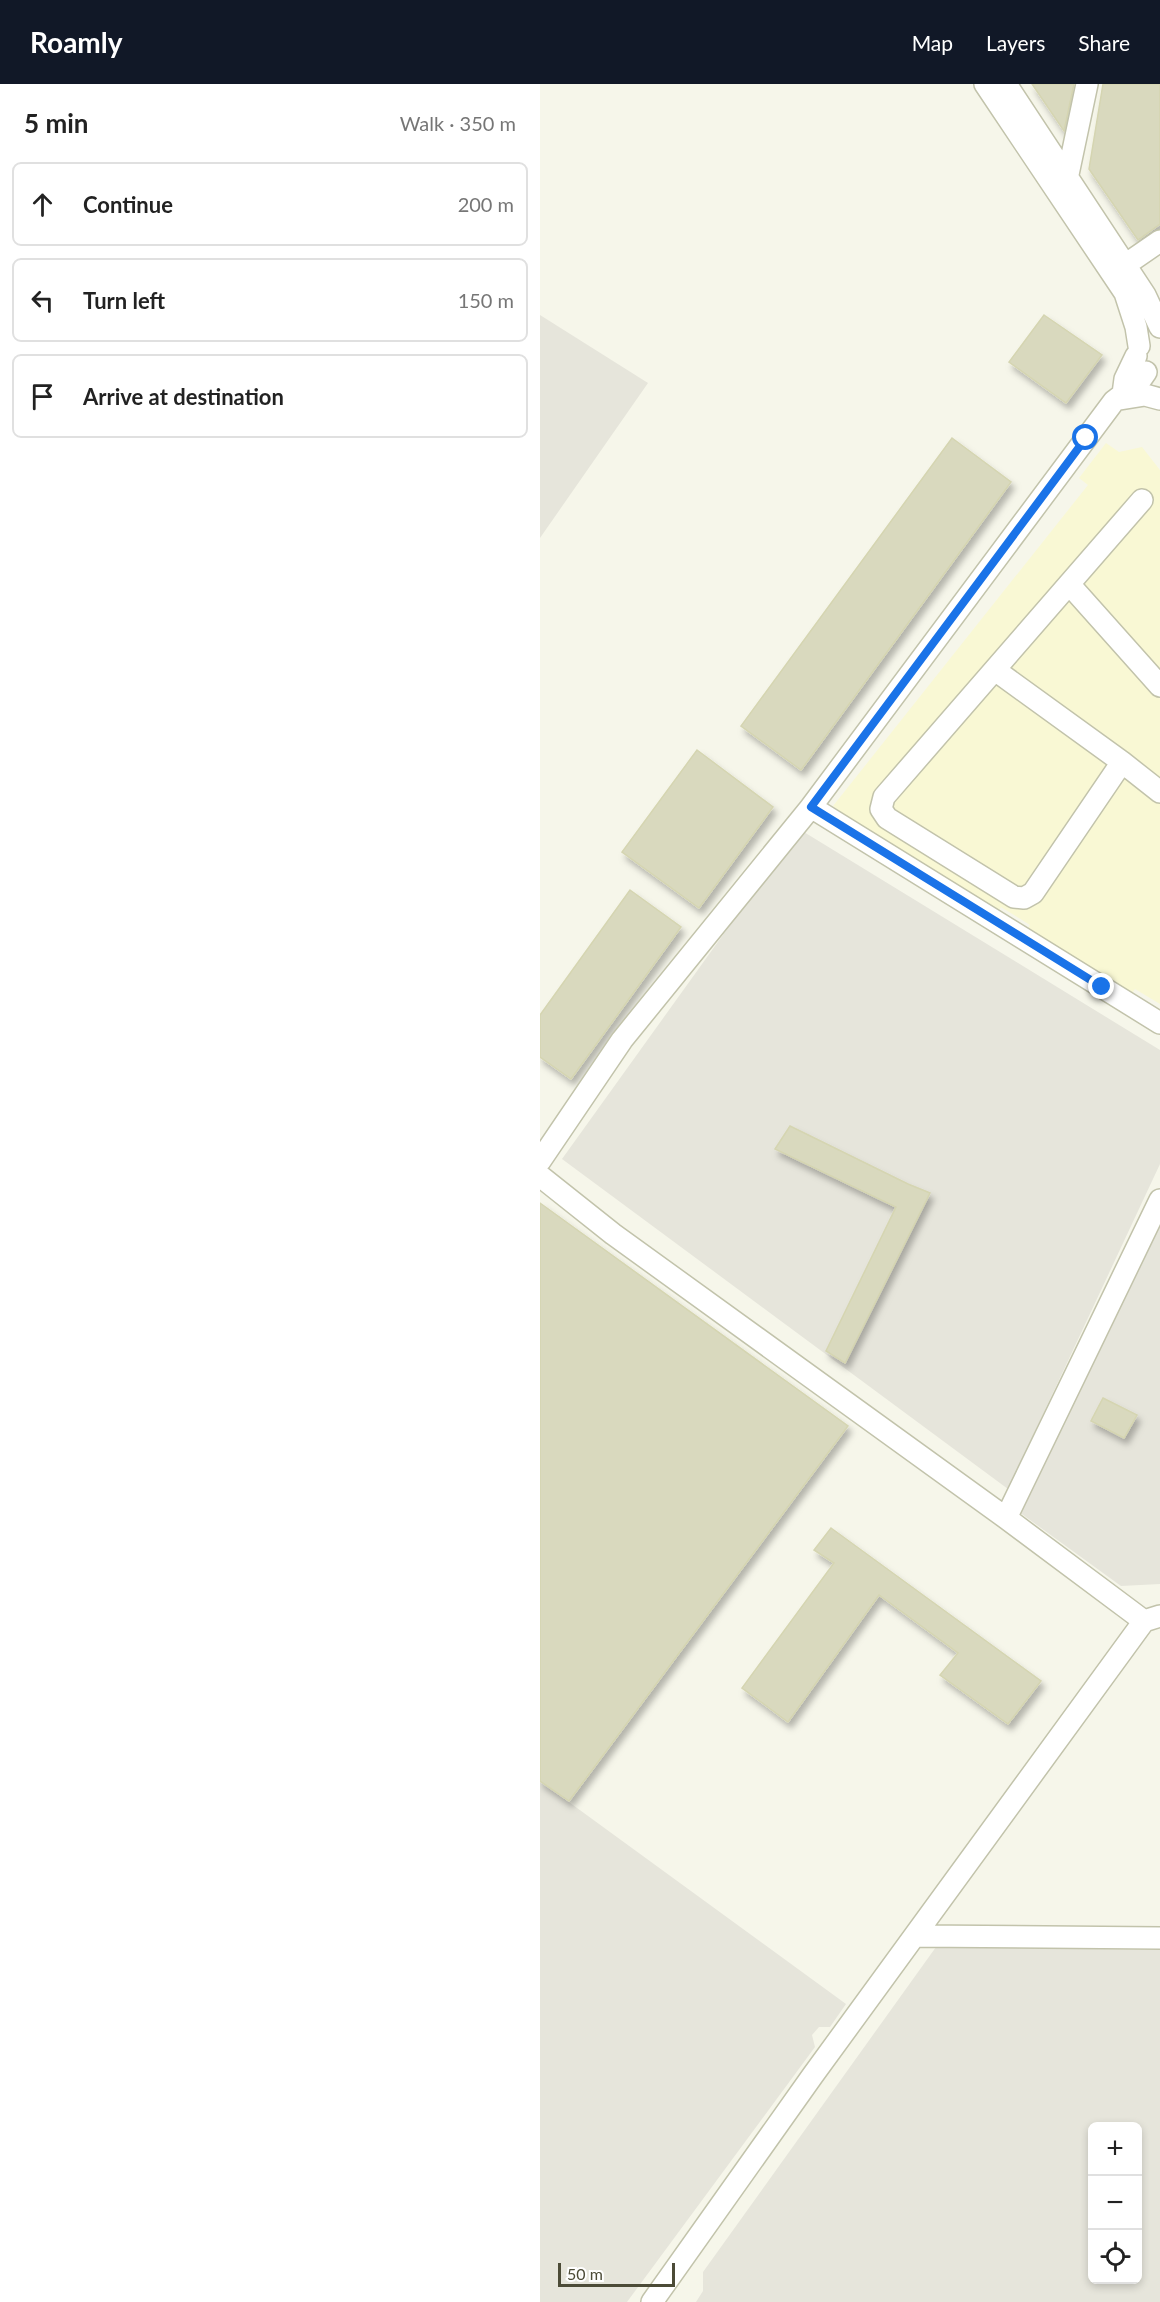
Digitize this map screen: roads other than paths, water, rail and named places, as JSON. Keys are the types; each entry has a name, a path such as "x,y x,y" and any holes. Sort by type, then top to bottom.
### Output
{"street":[{"path":"985,84 1120,271 1150,304 1160,327"},
{"path":"1006,84 1068,179 1120,271 1146,364 1160,393"},
{"path":"1068,179 1087,84"},
{"path":"1120,271 1160,241"},
{"path":"540,1161 622,1040 811,807 1118,397 1125,379 1146,364 1148,339 1160,341"},
{"path":"1118,397 1145,395 1160,399"},
{"path":"1122,762 1034,893 1024,898 1014,897 886,818 880,809 884,797 1142,500"},
{"path":"1069,584 1160,686"},
{"path":"995,670 1160,792"},
{"path":"811,807 1160,1023"},
{"path":"540,1176 613,1234 1006,1518 1152,1618 915,1936 652,2302"},
{"path":"1006,1518 1160,1200"},
{"path":"915,1936 1160,1938"}]}
